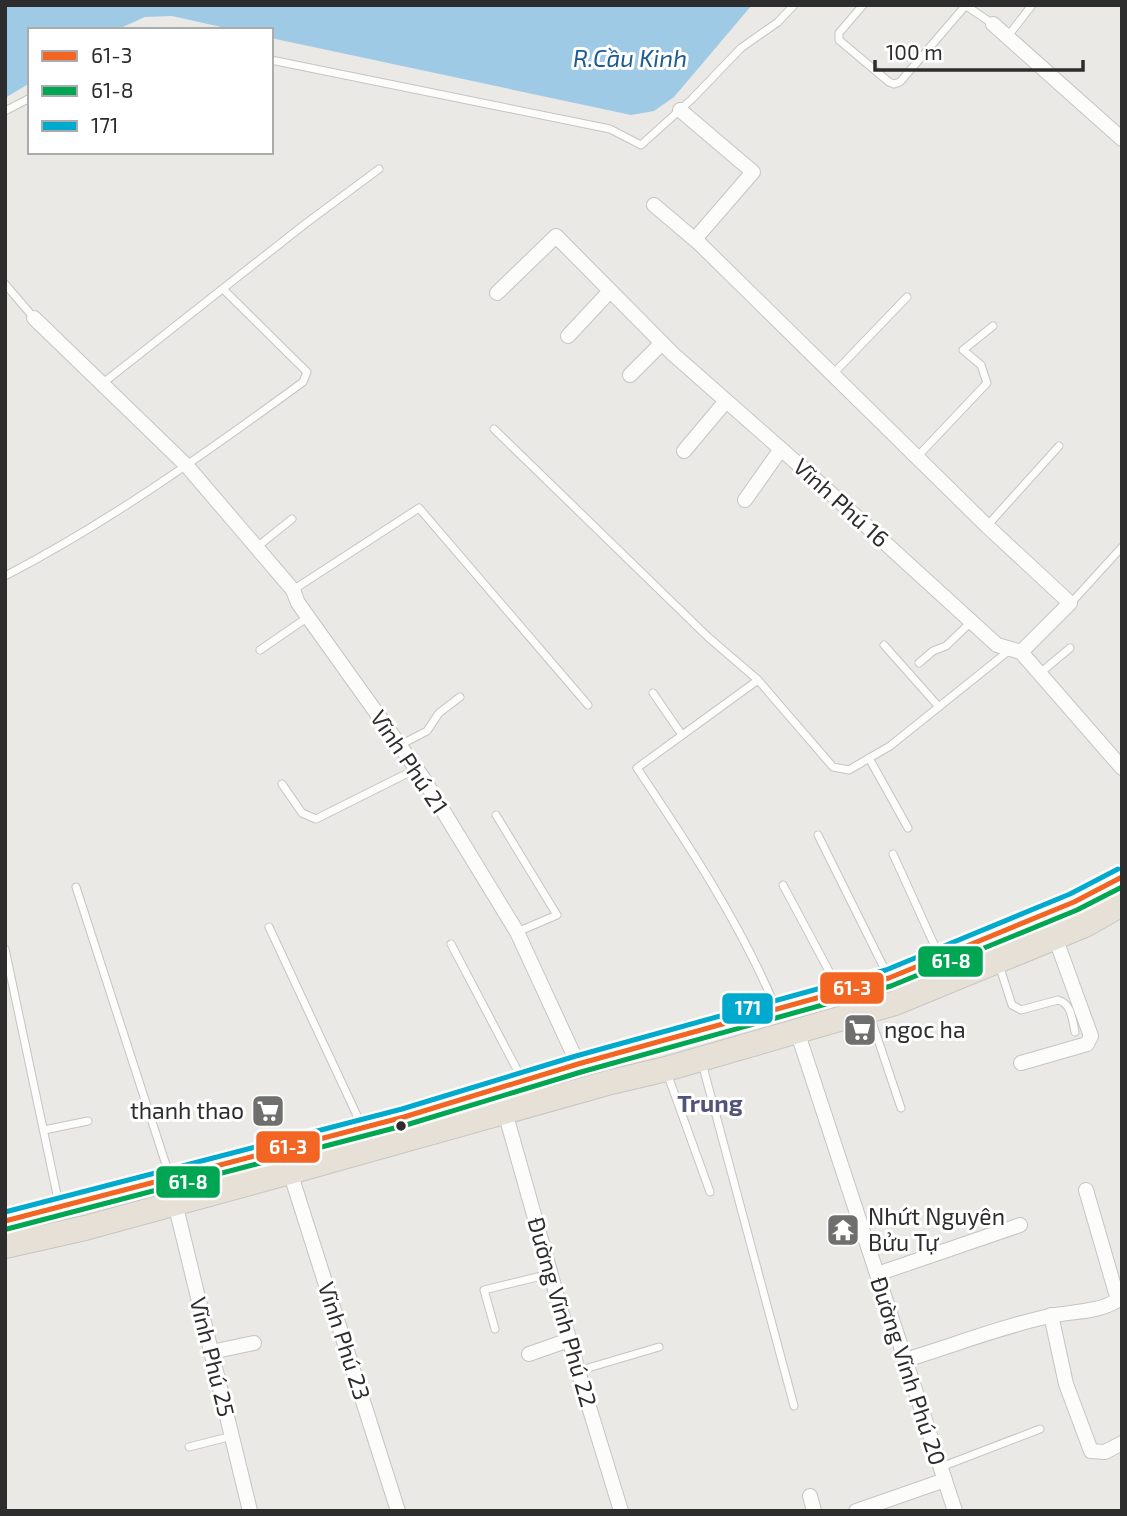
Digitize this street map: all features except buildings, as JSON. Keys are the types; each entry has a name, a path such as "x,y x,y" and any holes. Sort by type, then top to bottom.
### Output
{"highway":[{"path":"5,1221 363,1127 889,978 1074,902 1122,877"},
{"path":"5,1246 290,1172 895,1003 1084,925 1122,904"},
{"path":"578,1064 588,1088"}],"street":[{"path":"993,24 1122,139"},
{"path":"680,110 753,172 695,239"},
{"path":"654,205 695,239 987,526 1070,603 1016,650"},
{"name":"Vĩnh Phú 16","path":"497,293 556,236 662,343 997,645 1016,650 1040,673 1122,768"},
{"path":"568,336 610,290"},
{"name":"Vĩnh Phú 21","path":"34,318 187,466 293,590 298,603 416,769 517,932 578,1064"},
{"path":"630,376 662,343"},
{"path":"684,451 726,401"},
{"path":"745,500 781,449"},
{"path":"1021,1063 1087,1044 1091,1036 1055,937"},
{"name":"Đường Vĩnh Phú 20","path":"797,1031 955,1511"},
{"name":"Đường Vĩnh Phú 22","path":"505,1112 578,1371 621,1511"},
{"name":"Vĩnh Phú 23","path":"290,1172 397,1511"},
{"path":"905,1360 1051,1315 1076,1313 1110,1305 1118,1300 1086,1190"},
{"name":"Vĩnh Phú 25","path":"174,1203 250,1511"},
{"path":"877,1274 1020,1225"},
{"path":"1051,1315 1066,1384 1088,1446 1091,1451 1105,1452 1122,1443"},
{"path":"529,1354 569,1340"},
{"path":"211,1353 254,1343"},
{"path":"856,1511 942,1474"},
{"path":"810,1496 814,1511"}],"lane":[{"path":"273,60 610,129 641,145 741,48 778,22 794,5"},
{"path":"863,5 839,33 839,40 888,82 894,84 900,82 966,5 993,24"},
{"path":"1008,36 1032,5"},
{"path":"5,111 28,99"},
{"path":"103,383 379,169"},
{"path":"5,284 34,318"},
{"path":"5,576 112,515 187,466 303,382 307,372 223,289"},
{"path":"833,374 907,297"},
{"path":"917,457 987,383 981,365 963,350 993,326"},
{"path":"494,429 708,637 758,680 833,767 849,770 890,747 1016,650"},
{"path":"987,526 1059,446"},
{"path":"293,590 419,508 589,705"},
{"path":"256,548 292,519"},
{"path":"1070,603 1122,547"},
{"path":"260,650 308,617"},
{"path":"919,663 933,651 946,646 972,621"},
{"path":"884,645 939,707"},
{"path":"1040,673 1070,648"},
{"path":"637,768 758,680"},
{"path":"653,693 682,735"},
{"path":"399,745 427,731 439,713 460,697"},
{"path":"869,758 908,828"},
{"path":"631,760 681,832 760,970 777,1010"},
{"path":"282,784 302,813 316,819 416,769"},
{"path":"496,815 557,915 517,932"},
{"path":"818,835 889,978"},
{"path":"893,854 940,957"},
{"path":"783,885 840,992"},
{"path":"76,887 171,1178"},
{"path":"269,927 363,1127"},
{"path":"451,944 524,1082"},
{"path":"5,949 59,1208"},
{"path":"997,961 1012,1005 1021,1010 1058,1000 1064,1002 1070,1008 1075,1032"},
{"path":"868,1010 901,1108"},
{"path":"701,1059 794,1406"},
{"path":"666,1069 710,1192"},
{"path":"44,1130 88,1121"},
{"path":"495,1329 484,1290 550,1274"},
{"path":"578,1371 659,1347"},
{"path":"942,1474 1040,1429"},
{"path":"189,1447 232,1436"}],"water":[{"name":"R.Cầu Kinh","path":"5,5 752,5 674,97 654,111 631,115 273,38 273,28 226,28 172,16 145,17 120,28 28,28 28,84 5,98"}],"transit line":[{"name":"171","path":"5,1212 402,1109 576,1056 886,970 1070,894 1118,869"},
{"name":"61-3","path":"5,1221 404,1117 578,1064 889,978 1074,902 1122,877"},
{"name":"61-8","path":"7,1229 406,1125 581,1072 891,986 1077,910 1122,887"}],"place":[{"name":"ngoc ha","path":"860,1030"},
{"name":"thanh thao","path":"268,1111"},
{"name":"Nhứt Nguyên Bửu Tự","path":"843,1230"}],"district":[{"name":"Trung","path":"710,1104"}]}
